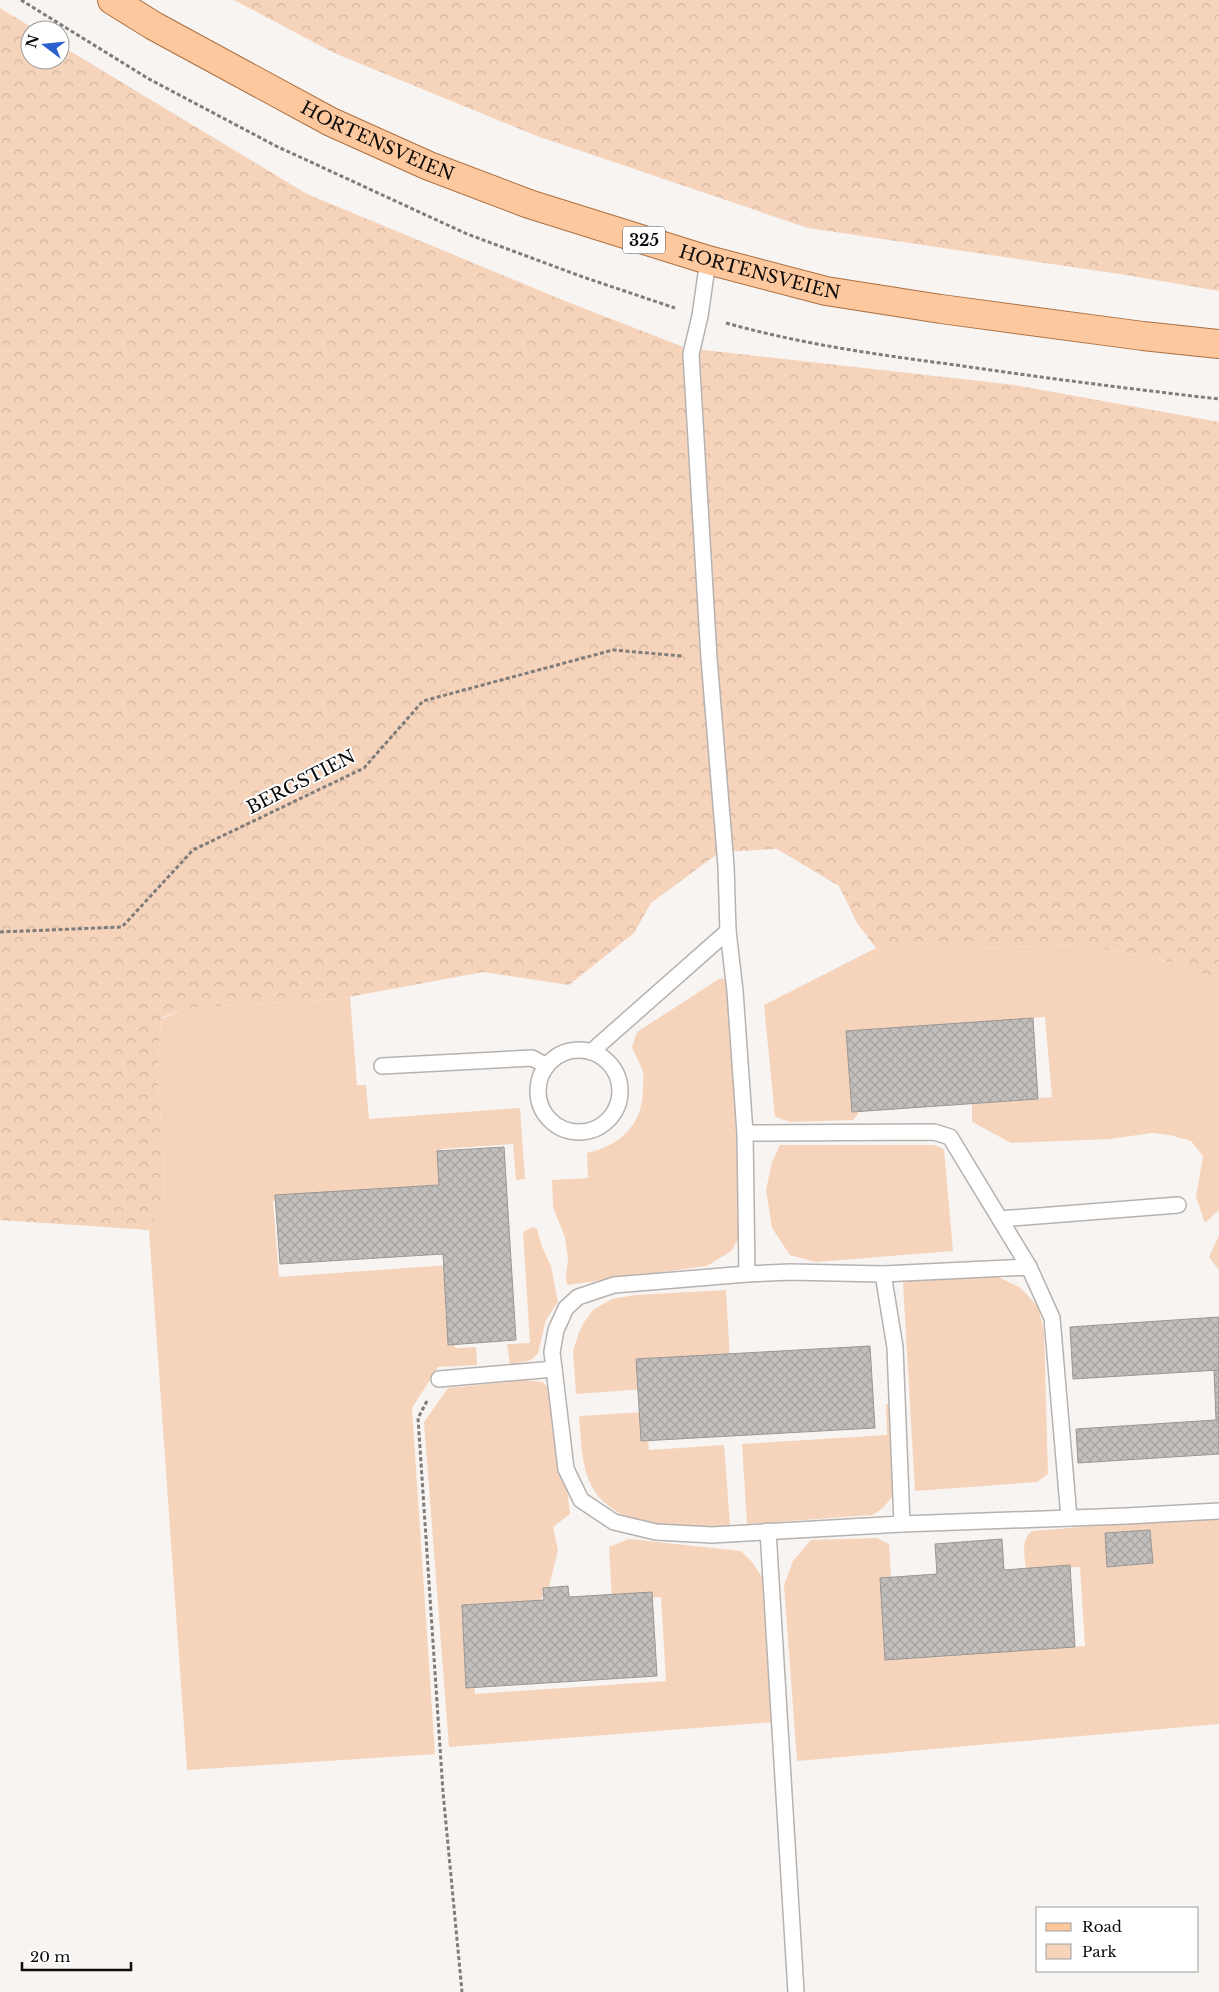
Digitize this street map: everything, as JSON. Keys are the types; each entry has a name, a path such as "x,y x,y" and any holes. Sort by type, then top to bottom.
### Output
{"main road":[{"name":"HORTENSVEIEN","path":"112,0 154,26 331,122 429,166 529,204 708,260 826,291 940,309 1143,336 1219,344"}],"lane":[{"path":"708,260 700,316 691,354 709,658 726,866 728,931 735,991 746,1132 747,1274"},
{"path":"591,1052 728,931"},
{"path":"571,1051 591,1052 600,1056 614,1069 620,1088 620,1098 611,1117 595,1129 574,1132 555,1124 547,1116 538,1096 538,1086 547,1066 554,1059 571,1051"},
{"path":"382,1066 532,1058 547,1066"},
{"path":"746,1132 934,1132 950,1137 1029,1267 1052,1318 1069,1518"},
{"path":"1000,1219 1178,1205"},
{"path":"1029,1267 883,1274 790,1272 747,1274 614,1285 578,1297 566,1308 556,1330 552,1352 566,1470 581,1500 614,1522 656,1532 712,1535 902,1524 1219,1510"},
{"path":"883,1274 895,1347 902,1524"},
{"path":"439,1379 554,1369"},
{"path":"768,1531 796,1992"}],"path":[{"name":"BERGSTIEN","path":"0,932 122,927 193,850 364,768 423,701 613,650 709,658"},
{"path":"439,1379 418,1418 443,1782 462,1992"}],"green space":[{"path":"234,0 1219,0 1219,291 1126,275 808,228 537,136 334,53"},
{"path":"0,8 20,20 20,70 70,70 70,51 307,194 565,301 686,348 1015,385 1219,422 1219,980 1172,962 1085,945 876,948 857,923 839,886 777,849 720,852 651,903 634,933 569,985 483,972 338,999 186,1008 161,1018 157,1074 163,1146 164,1201 149,1230 0,1220"},
{"path":"1085,945 1172,962 1219,980 1219,1210 1205,1223 1196,1197 1203,1156 1191,1141 1170,1135 1152,1133 1110,1139 1011,1143 972,1122 972,1104 1052,1097 1045,1017 851,1034 858,1114 853,1120 791,1122 775,1117 764,1005 876,948"},
{"path":"731,978 742,1233 731,1251 707,1266 567,1285 568,1259 565,1237 553,1207 552,1180 588,1178 587,1153 611,1145 628,1131 635,1122 642,1101 643,1078 642,1069 632,1047 637,1032 719,979"},
{"path":"350,997 357,1085 366,1085 369,1119 520,1108 525,1179 516,1180 513,1144 441,1149 444,1189 273,1201 279,1277 449,1265 455,1348 476,1347 477,1365 438,1367 412,1408 435,1754 187,1770 149,1230 164,1201 163,1146 157,1074 161,1019 186,1008"},
{"path":"780,1145 934,1145 944,1149 953,1251 816,1262 790,1255 772,1228 766,1190 772,1162"},
{"path":"533,1227 537,1229 542,1247 551,1266 558,1302 546,1320 538,1353 531,1360 510,1365 507,1344 530,1343 523,1232"},
{"path":"1219,1235 1219,1270 1209,1257"},
{"path":"920,1277 998,1277 1021,1288 1038,1307 1044,1331 1048,1474 1037,1482 915,1491 903,1283"},
{"path":"726,1290 730,1360 645,1389 576,1394 573,1351 579,1332 593,1310 612,1299 635,1295"},
{"path":"526,1380 542,1382 556,1393 570,1514 553,1527 558,1550 549,1587 537,1605 470,1609 475,1694 666,1681 661,1597 612,1600 609,1547 629,1539 741,1551 752,1562 762,1577 774,1722 449,1747 424,1422 448,1388"},
{"path":"886,1404 891,1404 894,1493 882,1508 872,1515 747,1524 742,1444 887,1435"},
{"path":"646,1412 649,1450 724,1445 730,1525 713,1528 674,1529 653,1525 616,1511 601,1500 591,1485 585,1469 579,1416"},
{"path":"1219,1516 1219,1724 797,1761 784,1585 793,1561 811,1540 877,1538 889,1544 896,1658 1085,1646 1080,1567 1026,1570 1025,1544 1028,1535 1032,1531"}],"building":[{"path":"1033,1018 1038,1099 852,1112 846,1031"},
{"path":"504,1147 516,1340 448,1345 443,1254 280,1264 275,1195 439,1185 437,1151"},
{"path":"1219,1317 1219,1370 1073,1379 1070,1327"},
{"path":"870,1346 875,1428 641,1441 636,1359"},
{"path":"1214,1370 1219,1370 1219,1420 1216,1420"},
{"path":"1219,1420 1219,1454 1078,1463 1076,1429"},
{"path":"1150,1530 1153,1563 1107,1567 1105,1533"},
{"path":"1002,1539 1004,1570 1070,1565 1075,1647 885,1660 880,1578 937,1574 935,1544"},
{"path":"568,1586 569,1597 652,1592 657,1676 466,1688 462,1605 544,1600 543,1588"}]}
